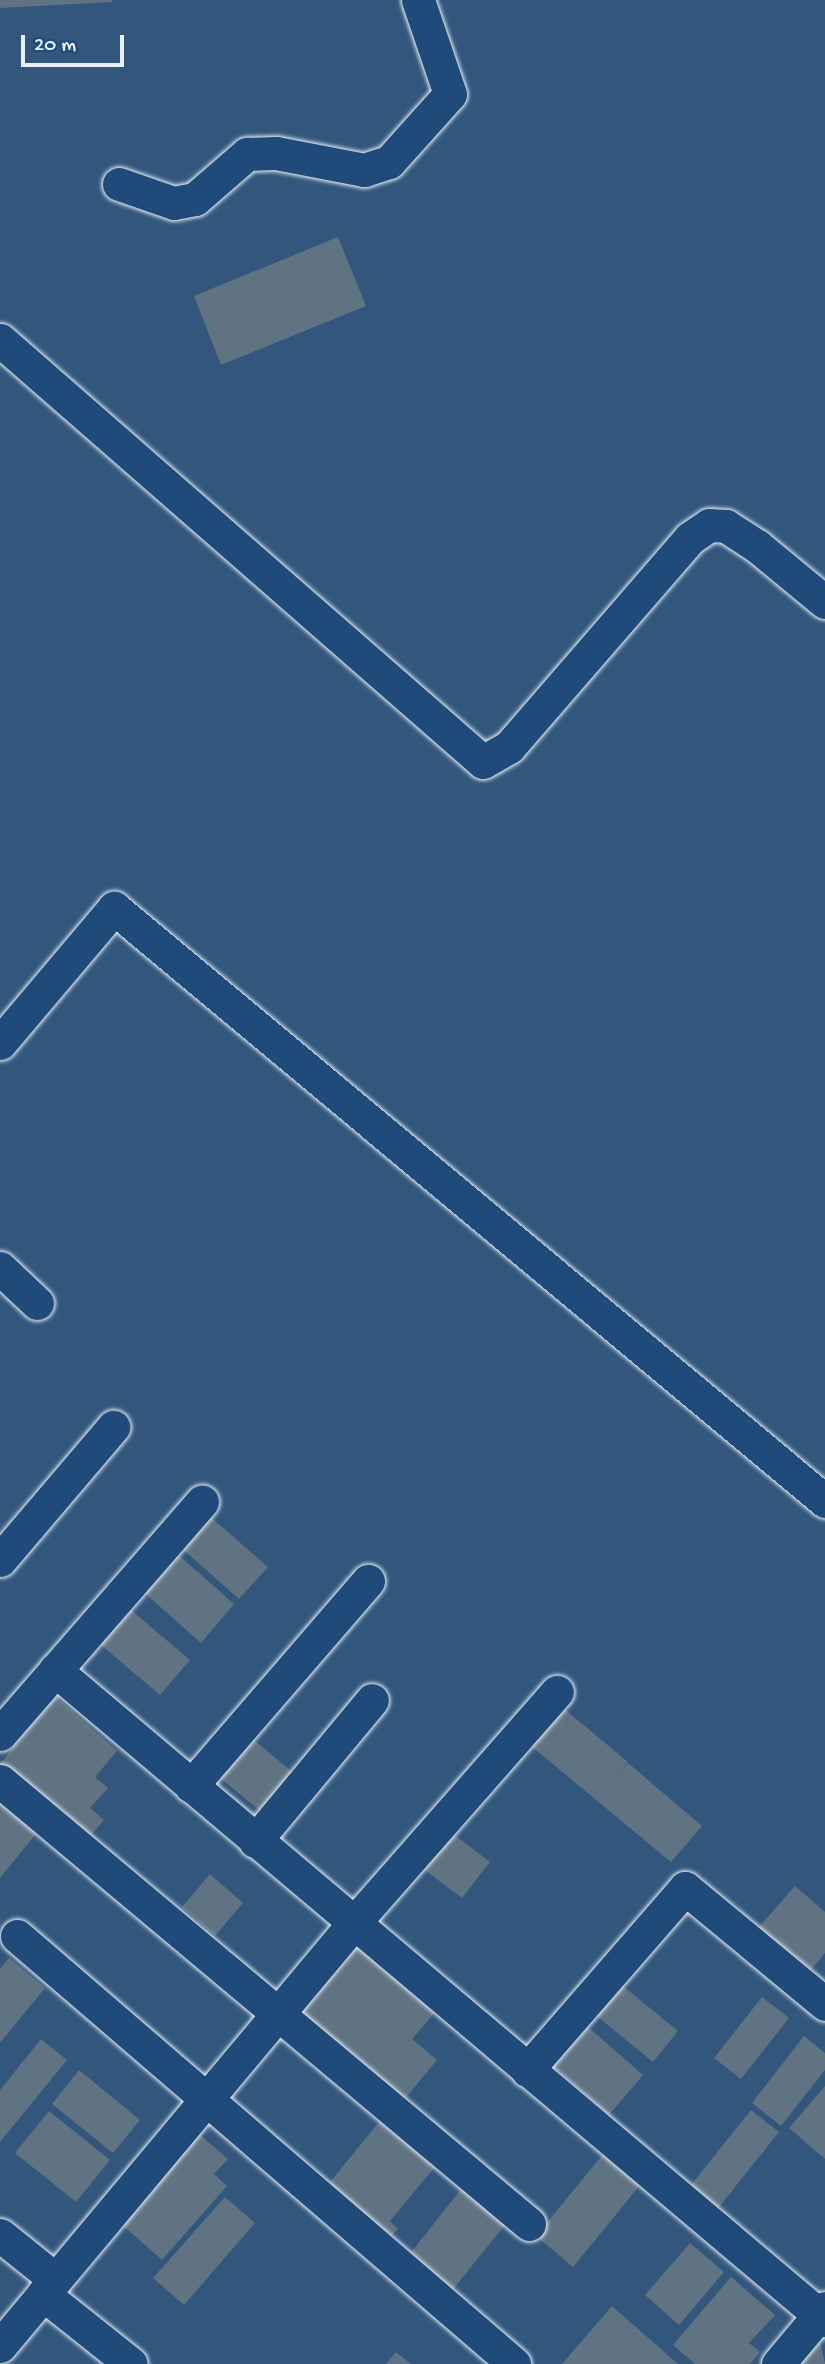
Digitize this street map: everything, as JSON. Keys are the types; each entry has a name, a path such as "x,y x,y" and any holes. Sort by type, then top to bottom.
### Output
{"street":[{"path":"119,184 174,203 195,199 247,154 276,153 364,170 389,162 450,94 418,0"},
{"path":"0,340 483,762 509,747 690,538 709,524 726,526 747,539 825,602"},
{"path":"0,1043 114,908 825,1501"},
{"path":"0,1268 37,1303"},
{"path":"0,1560 113,1427"},
{"path":"0,1734 202,1502"},
{"path":"191,1786 368,1581"},
{"path":"55,1670 527,2070 823,2314 778,2364"},
{"path":"0,2346 205,2097 557,1692"},
{"path":"255,1841 372,1700"},
{"path":"0,1781 529,2224"},
{"path":"527,2070 666,1903 685,1888 825,2004"},
{"path":"17,1936 514,2364"},
{"path":"0,2235 49,2287 131,2364"}],"building":[{"path":"0,0 112,0 112,2 0,8"},
{"path":"338,237 366,306 221,365 194,296"},
{"path":"206,1513 268,1567 239,1599 178,1545"},
{"path":"173,1550 234,1604 201,1643 139,1588"},
{"path":"125,1605 190,1660 160,1695 95,1640"},
{"path":"54,1695 117,1751 95,1777 108,1788 90,1808 104,1820 87,1840 0,1764"},
{"path":"556,1702 628,1762 617,1775 628,1763 702,1826 671,1862 525,1741"},
{"path":"242,1730 302,1780 270,1819 209,1769"},
{"path":"0,1787 44,1824 0,1878"},
{"path":"447,1829 490,1862 462,1898 418,1865"},
{"path":"210,1874 243,1903 215,1936 182,1907"},
{"path":"795,1886 825,1912 825,1953 804,1978 753,1934"},
{"path":"350,1937 437,2010 412,2039 437,2060 403,2101 291,2008"},
{"path":"9,1958 45,1988 0,2043 0,1969"},
{"path":"613,1978 678,2031 653,2062 588,2009"},
{"path":"762,1997 789,2018 741,2079 714,2058"},
{"path":"579,2019 643,2075 609,2115 545,2059"},
{"path":"804,2036 825,2053 825,2070 781,2126 752,2103"},
{"path":"41,2039 67,2060 0,2142 0,2090"},
{"path":"79,2070 140,2120 113,2153 52,2104"},
{"path":"825,2086 825,2159 789,2128"},
{"path":"389,2110 444,2156 390,2221 398,2229 383,2244 321,2193"},
{"path":"751,2110 779,2132 715,2212 687,2190"},
{"path":"49,2111 110,2160 76,2202 15,2153"},
{"path":"189,2125 228,2159 214,2174 227,2186 162,2260 111,2215"},
{"path":"604,2153 641,2184 573,2267 536,2236"},
{"path":"469,2179 513,2215 450,2293 406,2259"},
{"path":"225,2197 255,2223 184,2305 153,2278"},
{"path":"690,2243 724,2272 679,2325 645,2295"},
{"path":"731,2277 775,2315 749,2343 760,2352 750,2364 695,2364 673,2345"},
{"path":"612,2306 678,2364 562,2364"},
{"path":"820,2341 825,2364 800,2364"},
{"path":"396,2352 411,2364 386,2364"}]}
